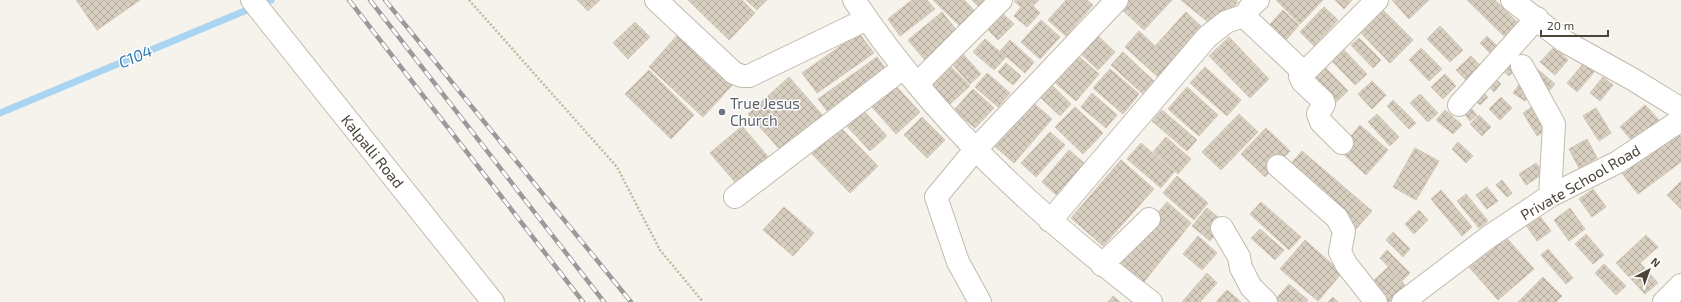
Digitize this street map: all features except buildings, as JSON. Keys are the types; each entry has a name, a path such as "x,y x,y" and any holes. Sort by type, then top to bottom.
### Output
{"street":[{"path":"656,0 734,73 742,76 749,76 867,20"},
{"path":"854,0 867,20 910,76 975,150 1050,221 1102,265 1151,302"},
{"path":"735,197 910,76 1001,0"},
{"path":"980,302 958,262 936,197 975,150 1118,0"},
{"path":"1252,7 1248,20 1302,70 1306,71 1377,0"},
{"path":"1512,0 1537,18 1564,41 1634,80 1681,109"},
{"name":"Kalpalli Road","path":"258,7 494,302"},
{"path":"1050,221 1207,37 1226,22 1252,7"},
{"path":"1459,105 1537,18"},
{"path":"1522,66 1554,124 1550,196"},
{"path":"1302,70 1300,76 1302,81 1323,101 1323,107 1318,114 1321,122 1342,143"},
{"name":"Private School Road","path":"1403,302 1490,236 1550,196 1618,162 1681,120"},
{"path":"1278,166 1337,218 1344,231 1340,252 1346,264 1376,302"},
{"path":"1102,265 1149,219"},
{"path":"1222,228 1240,257 1241,268 1251,287 1266,302"},
{"path":"1664,302 1681,285"}],"path":[{"path":"469,0 617,167 660,250 703,302"}],"waterway":[{"name":"C104","path":"0,113 271,0"}],"railway":[{"path":"349,0 583,302"},
{"path":"370,0 604,302"},
{"path":"385,0 631,302"}],"place":[{"name":"True Jesus Church","path":"722,112"}]}
